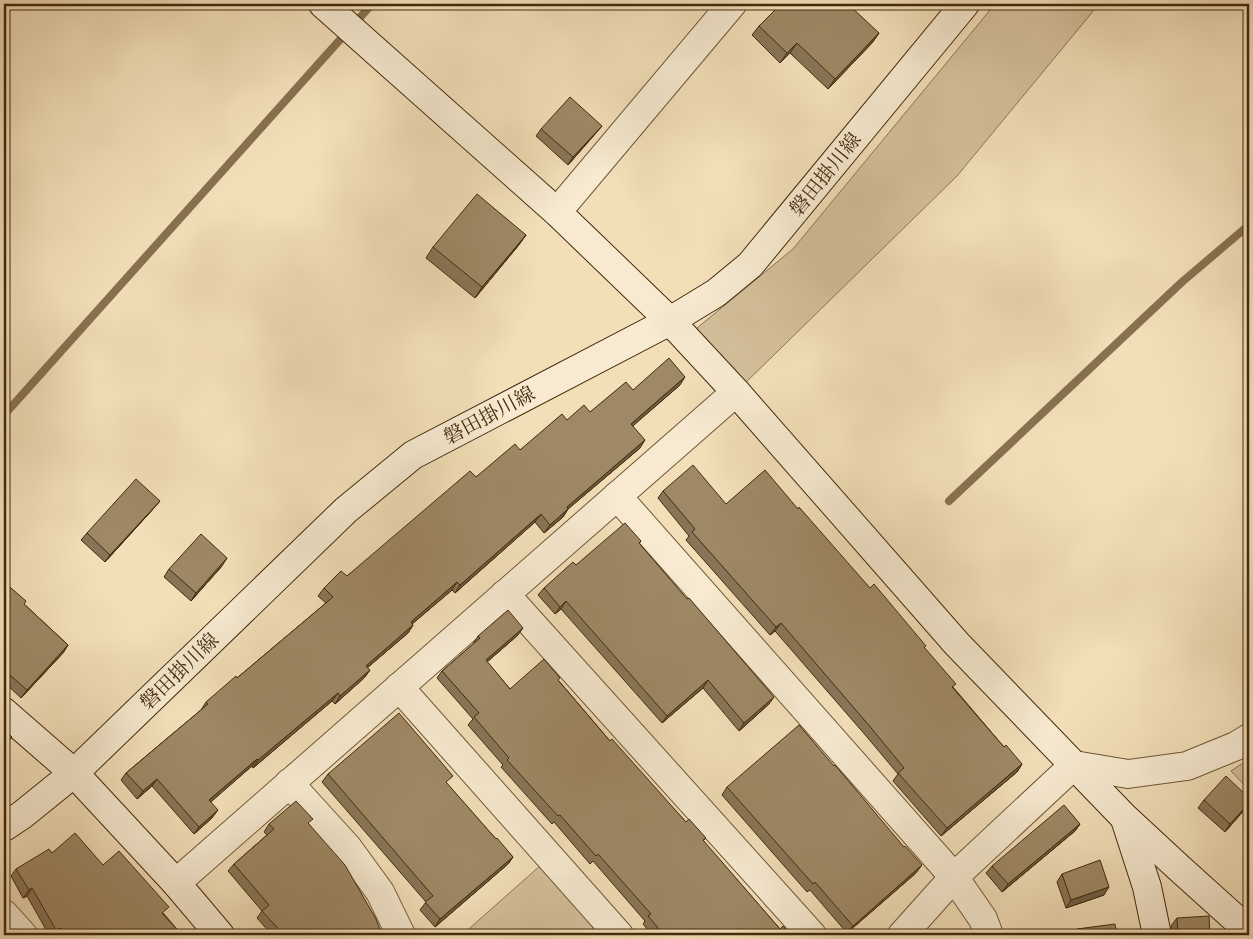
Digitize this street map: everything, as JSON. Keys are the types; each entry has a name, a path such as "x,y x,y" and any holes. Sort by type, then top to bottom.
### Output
{"street":[{"path":"323,4 557,212 670,321 736,392 957,644 1124,816 1249,931"},
{"path":"557,212 732,4"},
{"name":"磐田掛川線","path":"4,827 74,773 346,510 413,455 670,321 716,293 750,265 965,4"},
{"path":"176,883 736,392"},
{"path":"616,496 954,877 983,919 989,935"},
{"path":"505,594 812,935"},
{"path":"399,687 619,935"},
{"path":"4,712 74,773 176,883 220,935"},
{"path":"1074,765 1128,774 1187,766 1236,746 1249,738"},
{"path":"902,935 954,877 1074,765"},
{"path":"289,783 348,848 380,892 401,935"},
{"path":"1124,816 1147,886 1157,935"},
{"path":"4,914 23,935"}],"shaded area":[{"path":"995,4 1099,4 957,176 736,392 697,328 793,249"},
{"path":"1249,759 1249,790 1231,771"},
{"path":"541,865 602,935 462,935"}],"building":[{"path":"781,4 848,4 879,33 835,79 797,43 787,53 759,26"},
{"path":"570,97 602,126 573,157 541,129"},
{"path":"477,194 526,235 482,287 433,247"},
{"path":"669,358 685,377 631,424 645,440 567,507 568,509 550,525 541,514 460,585 457,582 411,622 413,625 366,666 370,670 340,696 338,693 209,800 218,810 199,827 157,779 143,791 126,773 208,704 206,702 236,676 237,678 333,597 324,588 341,571 347,576 470,471 476,477 515,444 520,450 562,414 567,420 584,405 590,412 626,382 633,390"},
{"path":"693,465 726,504 765,470 870,588 874,584 956,684 952,687 1004,747 1006,745 1022,764 947,828 898,773 904,768 872,729 781,623 776,627 692,532 695,529 663,491"},
{"path":"136,479 160,501 110,555 87,533"},
{"path":"625,523 641,541 639,543 774,697 744,723 708,680 667,716 566,601 560,607 544,588 573,562 576,565"},
{"path":"201,534 227,558 196,593 169,569"},
{"path":"4,582 26,601 24,604 68,645 27,690 4,670"},
{"path":"508,610 523,628 486,660 510,689 544,659 560,678 558,680 610,741 612,739 686,822 689,819 706,838 703,840 780,929 783,926 791,935 664,935 648,916 651,914 598,854 596,856 507,760 509,758 474,717 479,713 442,671 480,638 478,636"},
{"path":"399,713 453,776 446,782 513,857 440,919 425,902 433,896 328,774"},
{"path":"799,725 904,847 922,865 853,926 727,787"},
{"path":"4,729 12,737 4,747"},
{"path":"1226,776 1249,798 1249,803 1230,824 1204,800"},
{"path":"296,801 313,819 308,823 345,865 376,919 382,935 284,935 262,911 269,905 234,864 274,829 269,824"},
{"path":"1064,805 1080,824 1008,884 992,866"},
{"path":"75,833 103,865 119,851 169,907 162,913 182,935 66,935 60,928 56,930 32,888 29,890 16,869 49,849 52,853"},
{"path":"1100,860 1109,887 1071,900 1062,874"},
{"path":"1209,916 1210,935 1178,935 1177,918"},
{"path":"1115,924 1117,935 1078,935 1077,929"}],"waterway":[{"path":"4,415 372,4"},
{"path":"949,501 1182,282 1249,225"}]}
